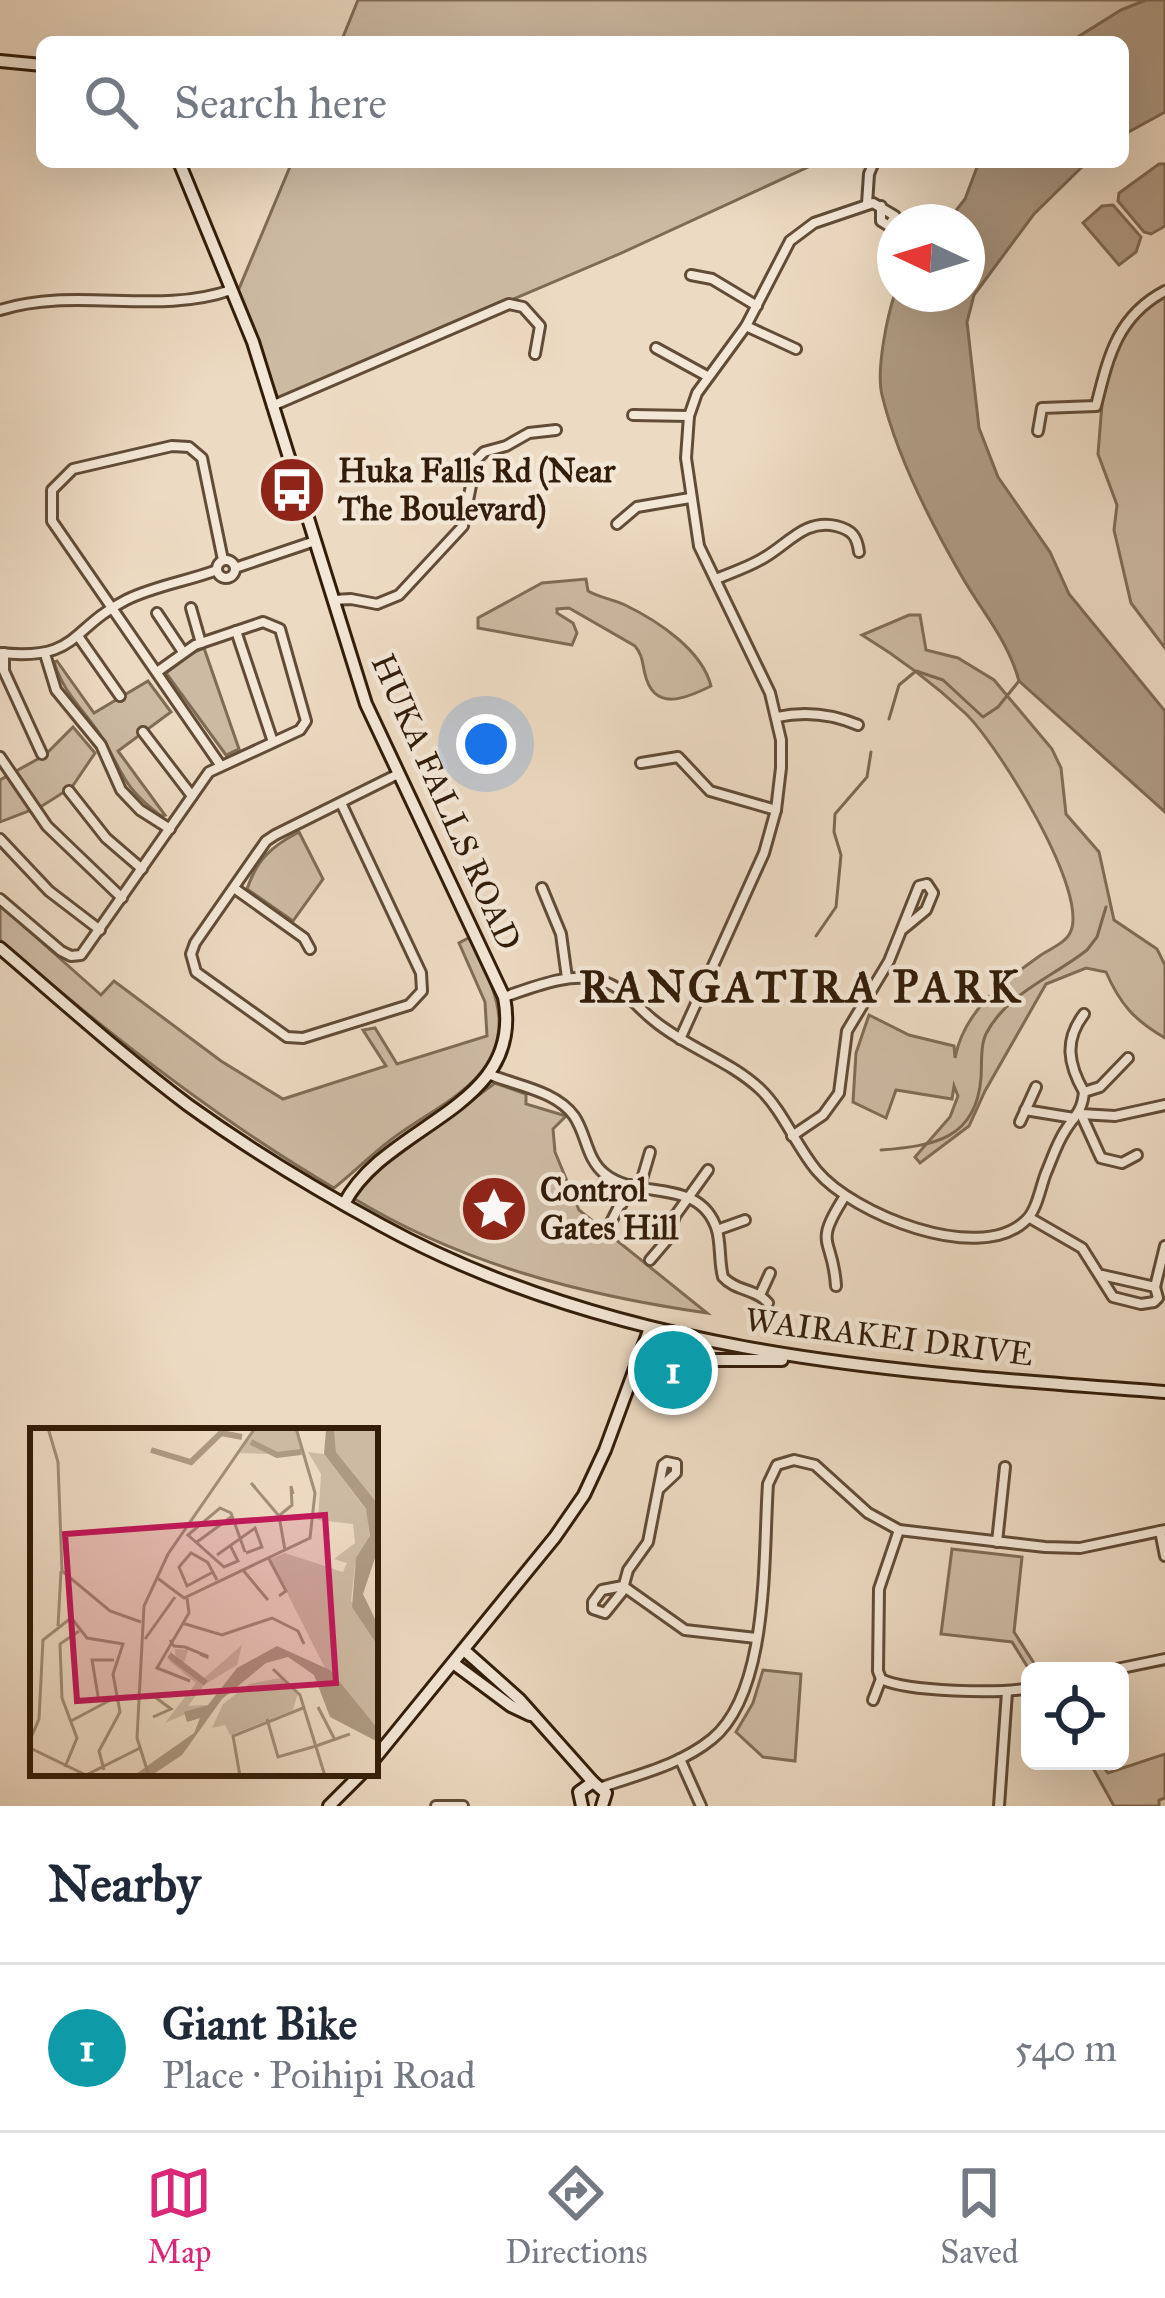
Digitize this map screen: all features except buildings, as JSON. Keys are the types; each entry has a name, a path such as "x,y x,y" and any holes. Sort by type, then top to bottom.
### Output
{"main road":[{"path":"0,61 36,64"},
{"name":"HUKA FALLS ROAD","path":"180,168 253,342 366,704 504,997 505,1044 491,1075"},
{"name":"WAIRAKEI DRIVE","path":"0,948 192,1107 344,1204 473,1268 541,1295 650,1328 809,1360 1165,1392"},
{"path":"344,1204 362,1177 491,1075"},
{"path":"378,1754 584,1496 650,1328"},
{"path":"636,1366 661,1360 809,1360"},
{"path":"464,1650 576,1763 591,1797"},
{"path":"454,1663 511,1706 534,1717"},
{"path":"328,1806 359,1776"}],"street":[{"path":"867,204 872,168"},
{"path":"680,1039 764,853 782,768 777,717 760,665 699,547 686,458 689,416 707,376 746,326 781,253 800,231 867,204 877,205"},
{"path":"691,275 712,279 757,306"},
{"path":"0,310 52,299 183,302 231,290"},
{"path":"1038,431 1042,408 1096,406 1117,334 1136,311 1165,291"},
{"path":"272,406 509,304 523,307 540,326 535,354"},
{"path":"746,326 796,349"},
{"path":"656,348 707,376"},
{"path":"633,415 689,416"},
{"path":"332,601 377,604 399,595 463,526 476,460 529,433 556,430"},
{"path":"42,754 4,670 2,653 45,654 78,636 114,610 127,600 217,570 223,560 202,458 189,448 172,446 73,469 52,490 52,521 114,610 158,672 221,766"},
{"path":"617,524 637,507 690,498"},
{"path":"716,579 763,559 816,525 847,529 856,537 859,552"},
{"path":"217,570 228,578 235,568 315,541"},
{"path":"223,560 235,568"},
{"path":"191,608 201,643"},
{"path":"157,613 183,652"},
{"path":"0,899 71,956 86,951 209,772 301,730 307,716 280,629 263,622 201,643 158,672"},
{"path":"236,631 273,742"},
{"path":"78,636 120,696"},
{"path":"45,654 56,690 101,745 122,790 170,829"},
{"path":"777,717 813,714 858,725"},
{"path":"143,732 192,796"},
{"path":"0,757 46,826 122,898"},
{"path":"641,763 677,758 710,791 776,810"},
{"path":"341,803 424,981 410,1005 303,1038 280,1034 204,980 192,962 195,944 266,841 398,774"},
{"path":"69,791 106,838 142,869"},
{"path":"0,839 50,891 100,930"},
{"path":"792,1136 832,1104 842,1081 848,1031 890,961 902,929 919,886 927,884 933,893 928,908 902,929"},
{"path":"234,888 304,938 310,949"},
{"path":"542,888 562,934 567,978"},
{"path":"504,997 567,978 610,984 680,1039 764,1092 818,1173 845,1196 885,1217 977,1239 1006,1234 1030,1218 1064,1132 1078,1116 1084,1092 1069,1052 1072,1029 1084,1014"},
{"path":"1084,1092 1100,1087 1128,1058"},
{"path":"491,1075 551,1096 566,1107 580,1127 590,1156 607,1177 688,1197 709,1214 728,1282 764,1299 770,1273"},
{"path":"1020,1122 1036,1087"},
{"path":"1025,1110 1115,1116 1165,1105"},
{"path":"1078,1116 1101,1158 1122,1163 1137,1155"},
{"path":"608,1228 650,1152"},
{"path":"650,1260 708,1170"},
{"path":"607,1177 602,1184 622,1204"},
{"path":"836,1286 826,1225 845,1196"},
{"path":"1030,1218 1082,1248 1108,1291 1120,1300 1154,1302 1158,1298 1155,1287 1165,1246"},
{"path":"717,1230 745,1220"},
{"path":"1102,1275 1155,1287"},
{"path":"591,1797 680,1759 711,1740 738,1708 752,1673 768,1484 777,1465 794,1460 815,1465 868,1513 899,1529 1080,1548 1162,1531 1165,1556"},
{"path":"997,1542 1005,1467"},
{"path":"658,1489 648,1542 623,1586 685,1630 756,1638"},
{"path":"874,1700 881,1679 879,1589 899,1529"},
{"path":"1129,1666 1165,1658"},
{"path":"881,1679 899,1685 1007,1693 1021,1690"},
{"path":"999,1806 1007,1693"},
{"path":"680,1759 700,1806"},
{"path":"436,1806 464,1806"}],"shaded area":[{"path":"358,0 1146,0 1080,36 343,36"},
{"path":"1146,0 1165,0 1165,112 1129,132 1129,36 1080,36"},
{"path":"1165,164 1165,226 1151,234 1118,201 1119,193"},
{"path":"289,168 806,168 617,255 278,399 238,291"},
{"path":"977,168 1081,168 1034,214 985,280 985,204 961,204"},
{"path":"1113,205 1141,237 1136,252 1119,265 1083,223 1102,206"},
{"path":"1165,297 1165,648 1131,603 1114,530 1117,505 1098,454 1104,379 1125,332 1151,303"},
{"path":"890,312 970,312 979,428 998,477 1050,552 1069,594 1165,711 1165,812 1019,681 905,464 882,395"},
{"path":"586,579 588,591 638,612 677,638 698,660 711,686 682,698 656,694 635,646 569,608 557,609 557,613 573,623 577,633 572,645 478,628 478,618 542,583"},
{"path":"920,615 926,650 958,658 994,680 1052,749 1061,768 1066,814 1099,852 1114,920 1157,949 1165,965 1165,1038 1129,1010 1106,972 1086,968 1046,984 969,1126 920,1163 915,1157 950,1117 958,1096 954,1086 952,1099 896,1090 886,1118 853,1102 856,1053 869,1015 909,1035 954,1046 955,1058 976,1011 1013,975 1065,940 1073,913 1067,886 1037,819 979,729 928,681 862,635"},
{"path":"204,648 239,749 226,755 166,673"},
{"path":"57,661 94,713 148,681 171,712 118,751 165,815 130,786 62,682"},
{"path":"73,727 95,753 72,787 42,806 0,822 0,780 45,755"},
{"path":"299,832 323,879 293,921 247,889 266,855"},
{"path":"0,905 101,995 114,981 221,1061 283,1099 386,1066 363,1030 375,1028 397,1064 487,1036 485,1002 459,943 470,937 495,997 497,1040 490,1060 463,1090 392,1139 334,1188 203,1103 39,974 0,940"},
{"path":"495,1083 526,1094 526,1104 566,1116 553,1129 555,1152 579,1210 707,1313 614,1297 524,1274 437,1241 353,1198 373,1174"},
{"path":"952,1549 1022,1557 1014,1632 1033,1662 1024,1662 1012,1642 941,1634"},
{"path":"763,1670 801,1674 795,1761 763,1757 736,1732 753,1703"},
{"path":"1165,1754 1165,1798 1159,1806 1114,1806 1094,1770 1108,1773 1129,1770 1129,1766"}],"waterway":[{"path":"889,719 899,685 916,671 943,680 983,717 1019,681"},
{"path":"816,936 836,907 841,855 835,814 867,777 871,752"},
{"path":"881,1150 935,1142 961,1127 977,1098 982,1048 996,1018 1019,996 1087,950 1097,937 1106,907"}],"place":[{"name":"Huka Falls Rd (Near The Boulevard)","path":"292,490"},
{"name":"Control Gates Hill","path":"494,1209"},
{"name":"Giant Bike","path":"673,1370"}],"district":[{"name":"RANGATIRA PARK","path":"801,986"}]}
